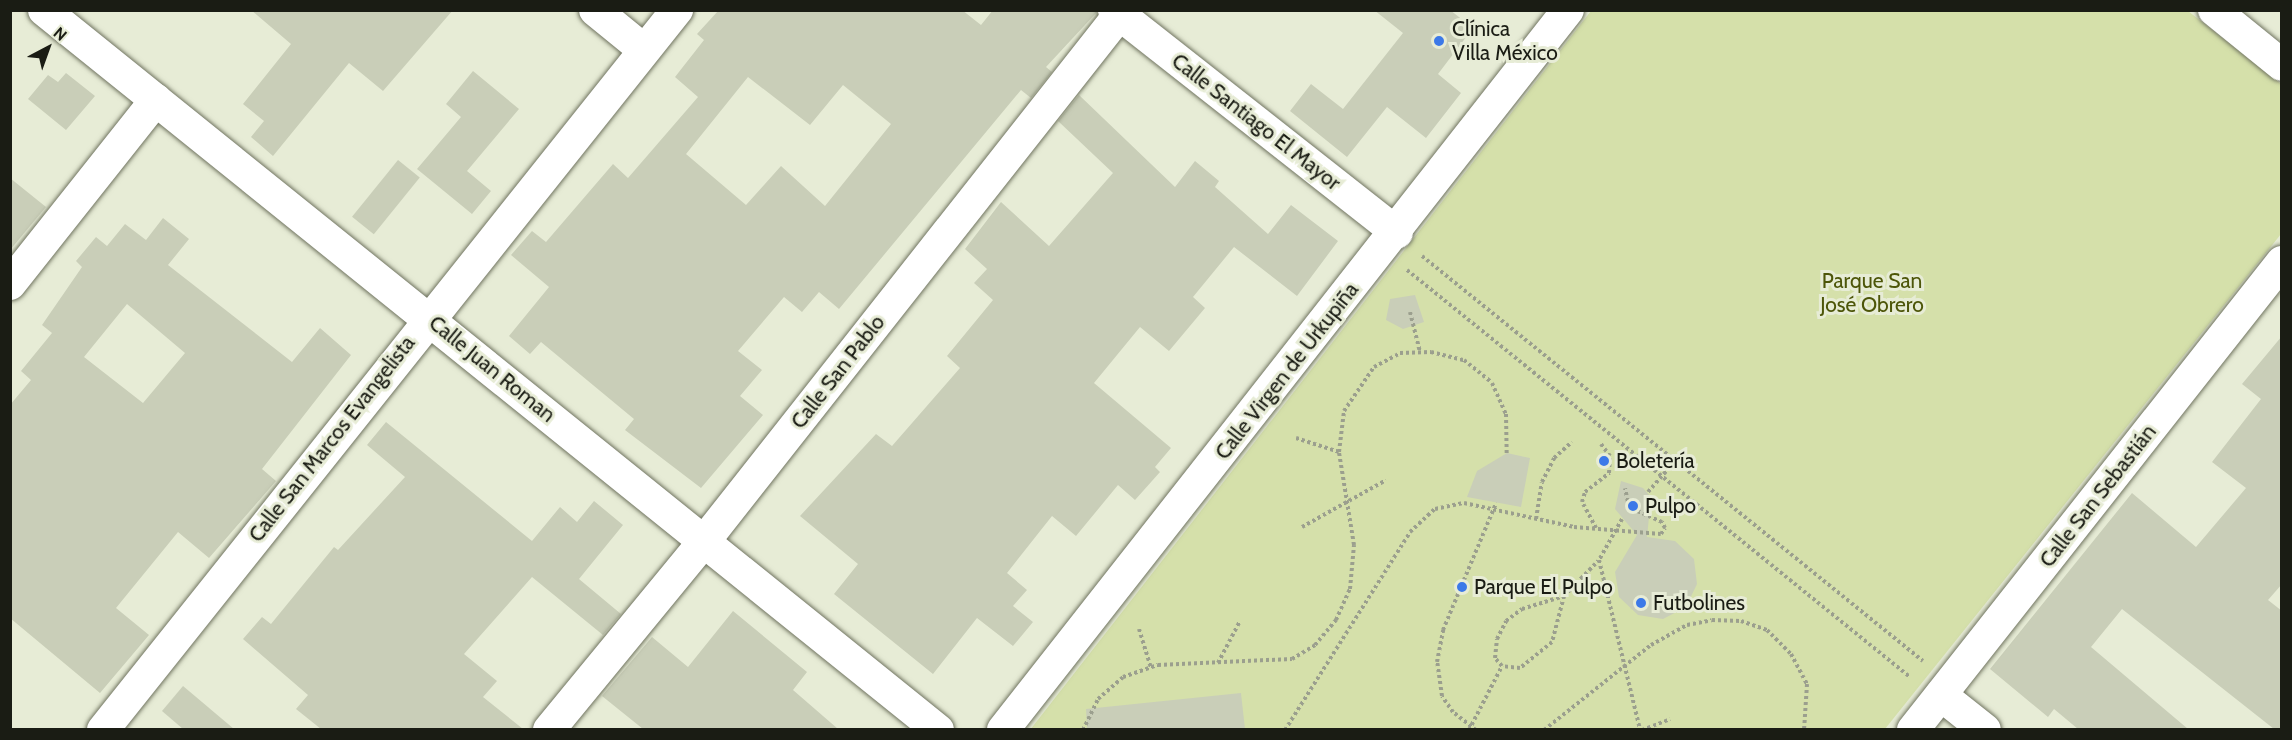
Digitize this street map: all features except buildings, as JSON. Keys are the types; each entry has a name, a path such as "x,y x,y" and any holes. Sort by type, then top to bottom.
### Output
{"street":[{"name":"Calle Juan Roman","path":"44,10 706,539 938,729"},
{"path":"595,10 644,50"},
{"name":"Calle San Marcos Evangelista","path":"103,729 428,317 677,10"},
{"name":"Calle Virgen de Urkupiña","path":"1003,729 1404,241 1568,10"},
{"path":"2214,10 2282,64"},
{"name":"Calle Santiago El Mayor","path":"1119,12 1404,241"},
{"name":"Calle San Pablo","path":"549,729 706,539 1119,12"},
{"path":"10,284 156,100"},
{"name":"Calle San Sebastián","path":"1913,729 2282,262"},
{"path":"1941,695 1985,729"}],"path":[{"path":"1404,241 1927,664"},
{"path":"1400,264 1914,680"},
{"path":"1410,312 1420,352"},
{"path":"1083,729 1098,699 1123,676 1151,668 1292,659 1315,645 1336,620 1350,589 1354,545 1340,452 1344,411 1360,382 1374,367 1400,353 1420,352 1464,360 1492,382 1506,414 1507,453"},
{"path":"1296,438 1340,452"},
{"path":"1536,519 1542,482 1554,458 1572,442"},
{"path":"1596,528 1582,502 1585,492 1609,473 1610,456 1601,444"},
{"path":"1648,492 1675,461"},
{"path":"1302,527 1348,498 1386,480"},
{"path":"1285,729 1422,519 1449,504 1596,528 1661,534 1665,528 1629,507 1625,488"},
{"path":"1476,729 1453,712 1442,696 1437,662 1443,630 1496,503"},
{"path":"1564,596 1541,601 1506,621 1497,639 1495,657 1502,666 1520,668 1552,642 1564,596 1599,560 1613,528 1622,519"},
{"path":"1599,560 1641,729 1670,719"},
{"path":"1218,663 1240,621"},
{"path":"1544,729 1626,664 1687,625 1741,621 1767,630 1791,654 1807,684 1804,729"},
{"path":"1139,629 1151,668"},
{"path":"1469,729 1502,666"}],"green space":[{"name":"Parque San José Obrero","path":"1591,11 2188,11 2281,84 2281,234 1885,729 1030,730"}],"place":[{"name":"Clínica Villa México","path":"1439,41"},
{"name":"Boletería","path":"1604,461"},
{"name":"Pulpo","path":"1633,506"},
{"name":"Parque El Pulpo","path":"1462,587"},
{"name":"Futbolines","path":"1641,603"}]}
